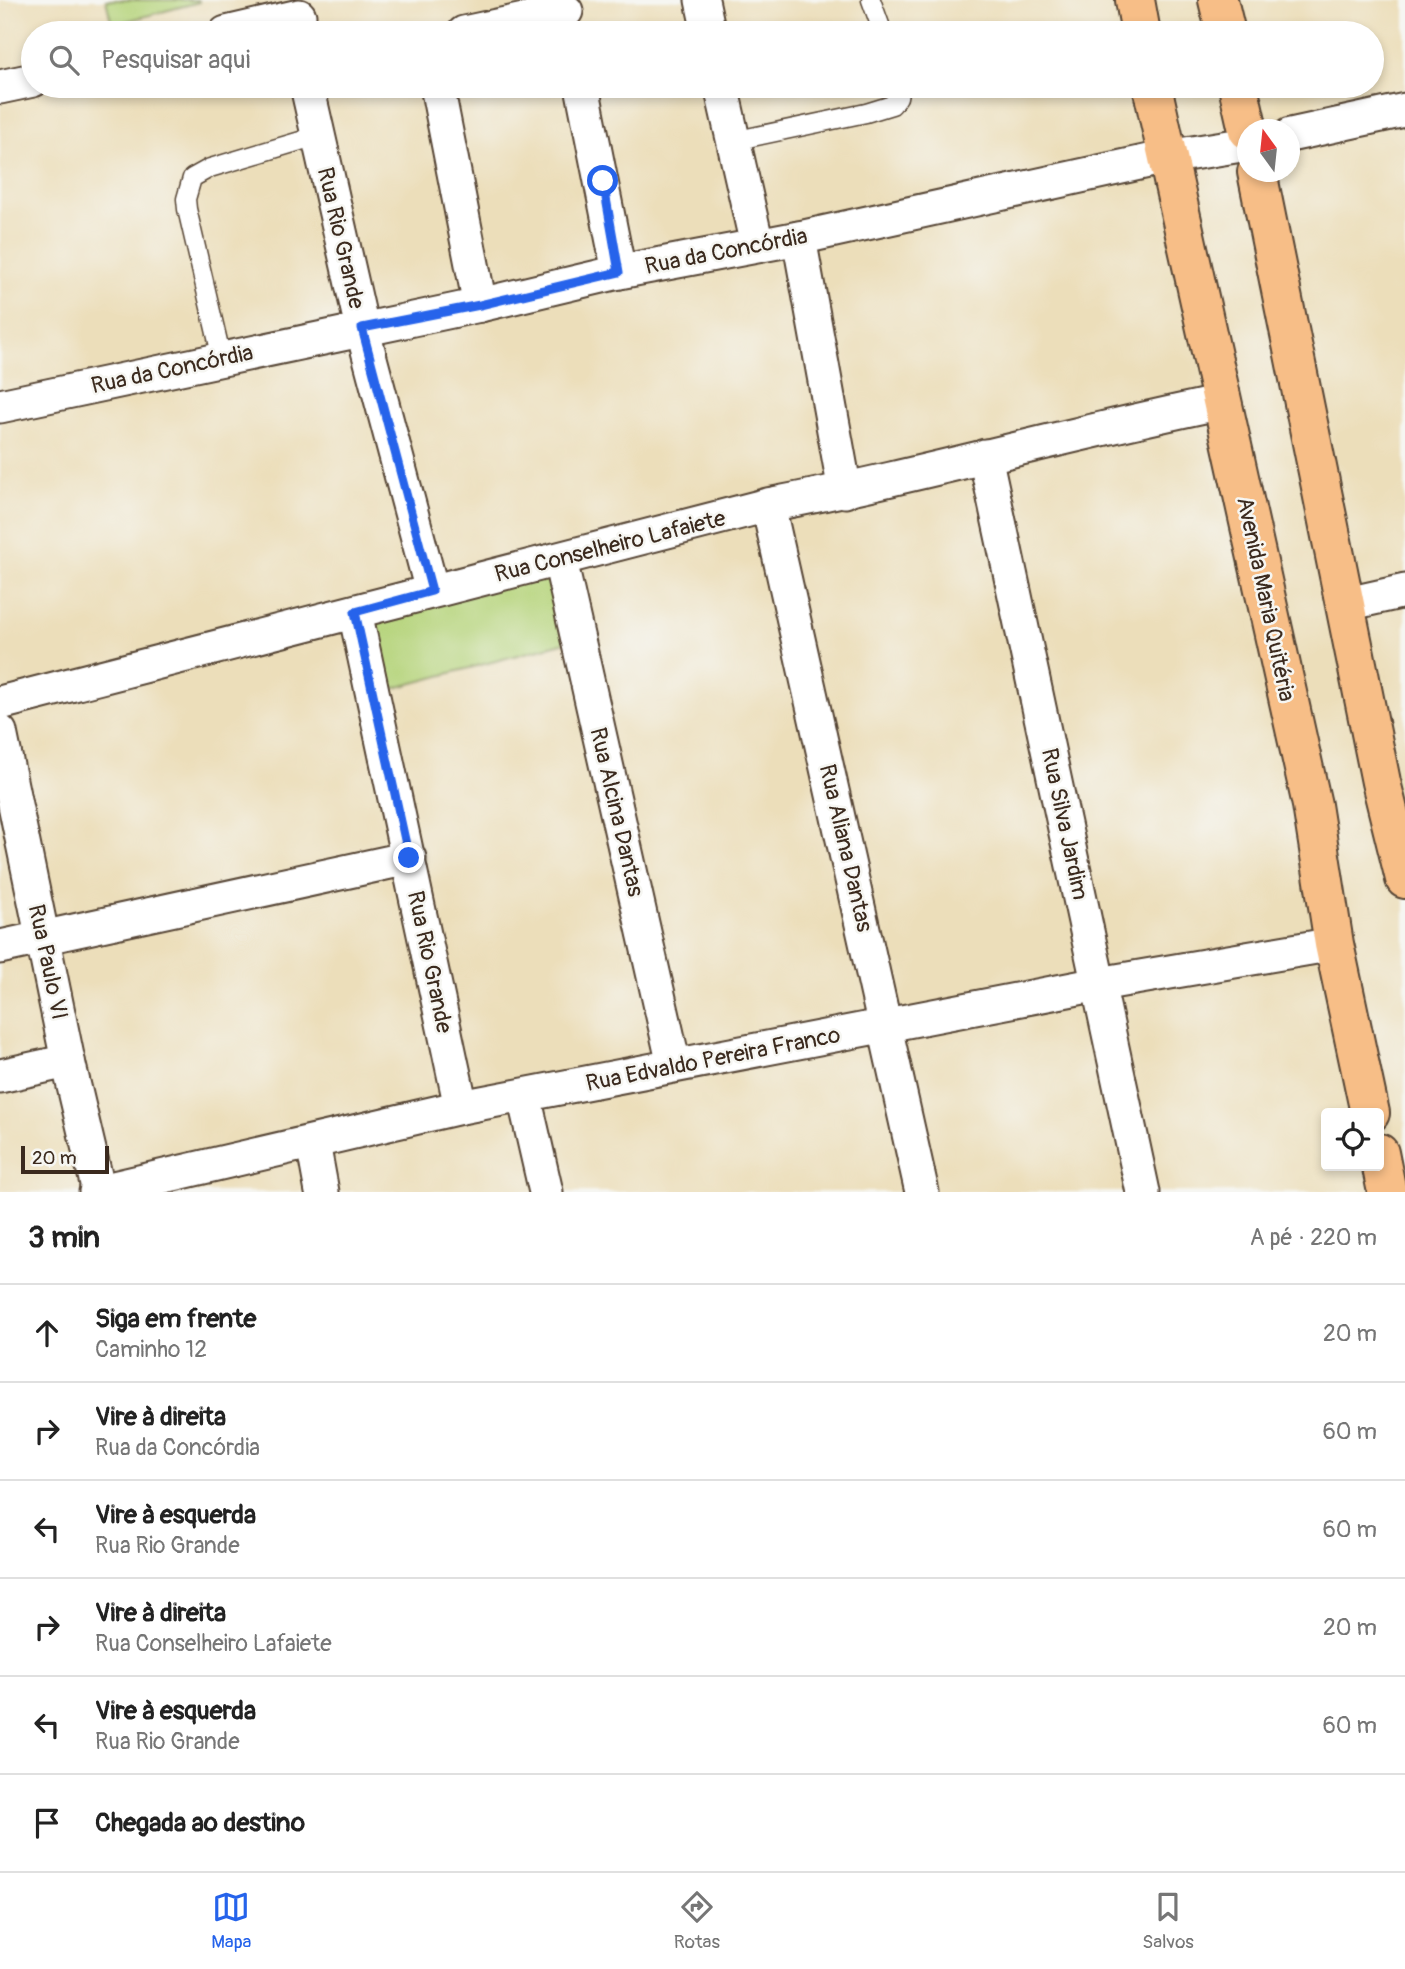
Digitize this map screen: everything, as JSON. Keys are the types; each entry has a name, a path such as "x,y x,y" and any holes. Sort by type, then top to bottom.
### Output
{"main road":[{"path":"1135,0 1139,21"},
{"path":"1218,0 1223,21"},
{"name":"Avenida Maria Quitéria","path":"1155,98 1312,805 1334,944 1369,1108"},
{"path":"1241,98 1246,119"},
{"path":"1258,182 1347,604 1381,782 1405,879"},
{"path":"1383,1171 1387,1192"}],"street":[{"path":"702,0 706,21"},
{"path":"532,21 566,15"},
{"path":"278,21 300,16"},
{"path":"0,88 21,82"},
{"name":"Rua Rio Grande","path":"309,98 362,328 432,591"},
{"path":"439,98 480,305"},
{"path":"584,98 619,272"},
{"path":"724,98 757,245"},
{"path":"1300,133 1405,110"},
{"name":"Rua da Concórdia","path":"0,406 480,305 619,272 799,237 1167,157 1237,146"},
{"path":"799,237 845,491"},
{"name":"Rua Conselheiro Lafaiete","path":"0,703 768,505 845,491 1223,402"},
{"name":"Rua Silva Jardim","path":"985,456 1143,1192"},
{"name":"Rua Aliana Dantas","path":"768,505 922,1192"},
{"name":"Rua Alcina Dantas","path":"560,560 674,1065"},
{"path":"1347,604 1405,592"},
{"name":"Rua Rio Grande","path":"355,612 461,1107"},
{"name":"Rua Paulo VI","path":"0,732 98,1192"},
{"path":"0,947 409,858"},
{"name":"Rua Edvaldo Pereira Franco","path":"98,1192 461,1107 1099,984 1334,944"},
{"path":"0,1076 68,1061"},
{"path":"524,1096 546,1192"},
{"path":"313,1143 322,1192"}],"lane":[{"path":"871,0 879,21"},
{"path":"733,141 866,113 892,104 897,98"},
{"path":"222,359 187,209 186,199 192,178 210,168 317,136"}],"green space":[{"path":"106,0 199,2 127,21 111,21"},
{"path":"549,575 566,642 384,691 370,621"}],"route":[{"path":"409,858 355,612 432,591 362,328 480,305 619,272 603,181"}]}
